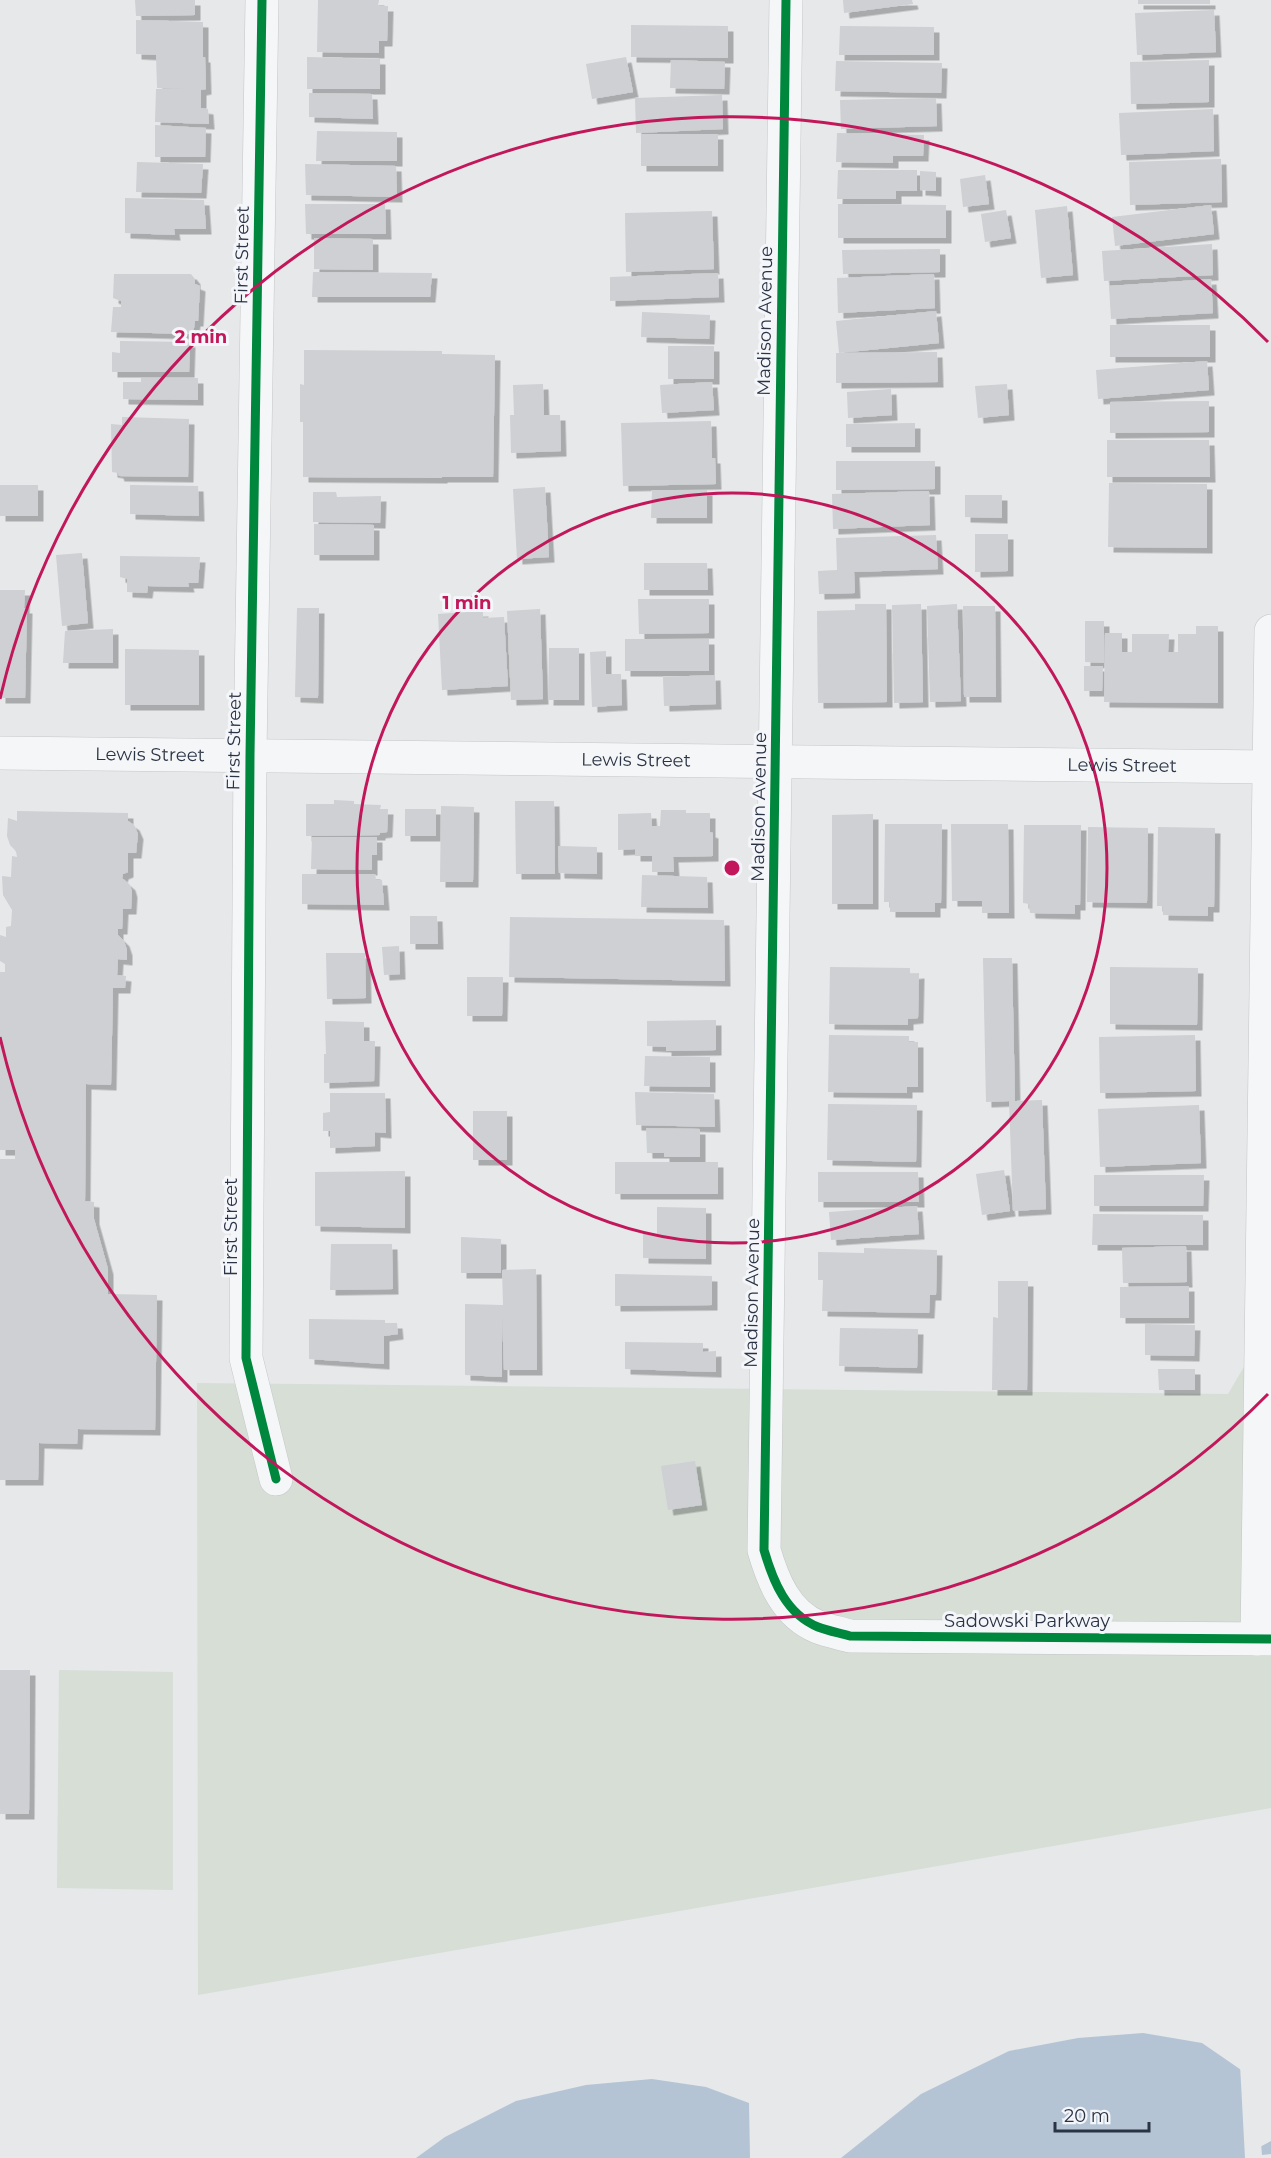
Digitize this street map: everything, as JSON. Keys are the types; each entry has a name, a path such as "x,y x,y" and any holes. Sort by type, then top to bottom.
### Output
{"street":[{"name":"First Street","path":"262,0 250,755 246,1358 276,1479"},
{"name":"Madison Avenue","path":"786,0 764,1550 772,1577 790,1608"},
{"path":"1264,1639 1271,631"},
{"name":"Lewis Street","path":"0,753 1270,767"},
{"name":"Sadowski Parkway","path":"790,1608 817,1627 850,1636 1264,1639"}],"shaded area":[{"path":"1271,1321 1271,1808 198,1995 197,1383 1228,1394"},
{"path":"59,1670 173,1672 173,1890 57,1888"}],"water":[{"path":"1143,2033 1202,2043 1247,2074 1250,2128 1258,2148 1271,2141 1271,2158 841,2158 921,2094 1009,2051 1078,2038"},
{"path":"652,2079 706,2087 749,2103 750,2158 416,2158 445,2137 516,2101 586,2085"}],"pier":[{"path":"1240,2065 1250,2073 1253,2127 1261,2143 1262,2155 1271,2154 1271,2158 1245,2158"}],"building":[{"path":"135,0 195,0 195,15 136,16"},
{"path":"318,0 379,0 378,6 388,6 387,41 379,41 379,53 317,52"},
{"path":"843,0 912,0 913,4 844,13"},
{"path":"1138,0 1210,0 1210,4 1138,4"},
{"path":"1214,10 1216,52 1137,55 1135,13"},
{"path":"136,20 203,22 206,89 201,90 201,108 208,109 209,124 155,122 156,89 183,89 157,88 156,55 136,54"},
{"path":"631,25 728,26 728,58 631,57"},
{"path":"840,26 934,27 934,55 839,55"},
{"path":"307,57 380,59 380,89 307,89"},
{"path":"626,57 633,92 592,99 586,64"},
{"path":"671,60 725,62 724,89 670,88"},
{"path":"1209,60 1209,102 1131,104 1130,62"},
{"path":"836,61 942,63 941,93 835,91"},
{"path":"309,93 372,94 373,119 309,117"},
{"path":"722,95 723,129 636,133 635,98"},
{"path":"936,98 937,126 841,129 840,100"},
{"path":"1213,109 1214,151 1121,155 1119,113"},
{"path":"155,125 206,128 205,157 155,157"},
{"path":"317,131 397,132 397,161 316,161"},
{"path":"837,133 924,135 923,156 893,156 893,163 836,162"},
{"path":"641,134 718,134 718,166 641,166"},
{"path":"1221,159 1222,202 1130,205 1129,162"},
{"path":"137,162 203,164 201,193 136,192"},
{"path":"305,164 396,166 397,197 306,195"},
{"path":"838,170 917,170 917,191 896,191 896,199 837,199"},
{"path":"920,171 936,172 936,191 920,190"},
{"path":"985,175 989,204 963,207 960,179"},
{"path":"125,198 204,200 206,229 174,229 175,235 125,233"},
{"path":"305,204 385,204 386,234 306,234"},
{"path":"838,204 946,205 946,238 838,238"},
{"path":"1211,205 1214,234 1115,246 1112,217"},
{"path":"1067,206 1073,275 1041,278 1035,210"},
{"path":"1006,210 1011,238 985,242 981,214"},
{"path":"712,211 714,269 626,272 625,213"},
{"path":"314,238 373,239 373,270 314,269"},
{"path":"1212,244 1213,275 1104,281 1102,251"},
{"path":"940,249 940,272 843,274 842,250"},
{"path":"313,272 432,273 430,297 312,297"},
{"path":"718,273 719,297 610,301 610,277"},
{"path":"114,274 191,274 195,279 195,284 200,286 198,321 195,321 191,334 111,332 113,307 121,307 121,301 113,298"},
{"path":"934,274 935,308 838,313 837,278"},
{"path":"1211,279 1213,313 1111,319 1109,286"},
{"path":"936,311 939,343 839,353 836,321"},
{"path":"642,312 710,315 709,339 641,337"},
{"path":"1110,325 1210,325 1210,357 1110,357"},
{"path":"120,341 190,342 189,372 112,372 112,352 120,353"},
{"path":"668,346 714,346 714,379 668,379"},
{"path":"304,350 442,351 442,354 495,355 493,477 303,477 300,384 304,385"},
{"path":"937,352 938,382 836,383 836,353"},
{"path":"1207,361 1209,390 1098,399 1096,370"},
{"path":"141,378 198,378 198,400 123,399 123,382 141,382"},
{"path":"712,382 714,410 662,413 660,385"},
{"path":"543,384 544,415 560,415 561,451 511,453 510,415 514,415 513,385"},
{"path":"1007,384 1009,415 978,418 975,386"},
{"path":"891,389 892,415 848,418 847,392"},
{"path":"1209,401 1209,432 1110,433 1110,402"},
{"path":"122,417 189,419 188,477 119,476 118,473 112,472 111,424 122,425"},
{"path":"711,421 712,458 715,458 716,484 623,486 621,423"},
{"path":"915,423 915,447 846,447 846,424"},
{"path":"1107,440 1209,440 1210,477 1107,477"},
{"path":"836,461 935,461 935,489 836,490"},
{"path":"1109,483 1207,484 1207,548 1108,547"},
{"path":"0,485 38,485 38,516 0,516"},
{"path":"130,485 198,486 199,516 130,514"},
{"path":"545,487 549,557 517,559 513,489"},
{"path":"652,490 707,490 707,518 651,518"},
{"path":"929,491 930,525 833,529 832,494"},
{"path":"313,492 336,492 337,497 381,496 380,523 313,522"},
{"path":"965,495 1002,495 1002,518 965,517"},
{"path":"314,524 374,525 374,555 314,555"},
{"path":"975,534 1008,534 1008,571 975,572"},
{"path":"936,535 938,569 854,572 855,593 819,594 818,571 837,570 836,538"},
{"path":"82,553 88,623 62,626 56,555"},
{"path":"120,556 200,557 198,583 188,583 189,587 148,586 147,593 127,592 127,579 120,577"},
{"path":"644,563 707,563 708,590 644,590"},
{"path":"0,590 25,590 24,608 27,608 25,698 0,698"},
{"path":"638,599 709,599 709,633 639,634"},
{"path":"855,604 886,604 887,702 818,703 817,611 855,610"},
{"path":"921,604 923,702 894,703 892,605"},
{"path":"957,604 961,701 930,702 927,606"},
{"path":"963,606 995,606 996,697 964,697"},
{"path":"297,608 319,608 318,698 295,697"},
{"path":"540,609 543,699 511,700 507,611"},
{"path":"483,611 483,618 504,617 508,686 442,690 438,614"},
{"path":"1085,621 1104,621 1104,663 1085,662"},
{"path":"1196,626 1218,626 1218,703 1104,702 1105,633 1122,633 1122,652 1132,652 1132,634 1169,634 1168,652 1178,652 1178,634 1196,634"},
{"path":"113,629 113,663 63,663 65,631"},
{"path":"625,639 709,639 709,671 625,671"},
{"path":"549,648 579,648 579,700 548,700"},
{"path":"125,649 199,650 199,705 125,705"},
{"path":"606,651 606,674 621,674 622,705 592,707 590,652"},
{"path":"1084,666 1103,666 1102,691 1084,691"},
{"path":"715,675 716,704 664,706 663,677"},
{"path":"334,800 354,801 354,804 381,805 380,809 388,809 387,832 380,833 380,835 306,836 306,804 334,804"},
{"path":"515,801 554,801 555,874 516,874"},
{"path":"441,806 474,807 473,882 440,882"},
{"path":"405,809 436,809 436,836 405,836"},
{"path":"661,810 710,813 713,856 673,857 674,872 652,872 652,856 635,856 635,849 618,850 618,814 651,813 652,826 660,826"},
{"path":"17,811 128,813 128,821 134,825 138,834 136,853 128,853 128,872 123,874 122,878 130,885 132,892 131,909 123,909 122,929 118,929 118,935 124,941 127,950 127,960 118,959 117,975 126,976 125,988 113,988 111,1085 86,1084 85,1201 94,1202 94,1219 108,1269 108,1294 157,1295 155,1430 78,1429 77,1444 39,1443 38,1480 0,1480 0,1159 15,1159 15,1150 0,1150 0,972 5,972 5,964 0,961 0,935 6,937 6,927 11,926 12,910 3,895 2,876 11,877 12,856 17,857 7,836 8,818 17,821"},
{"path":"873,814 873,904 832,904 832,815"},
{"path":"885,824 942,824 941,903 935,903 935,912 890,912 890,902 884,902"},
{"path":"951,824 1008,824 1009,913 982,913 982,901 952,901"},
{"path":"1024,825 1081,825 1080,905 1075,905 1075,914 1030,913 1029,904 1023,903"},
{"path":"1088,827 1148,828 1147,903 1087,902"},
{"path":"1158,827 1215,828 1214,907 1208,907 1208,916 1163,915 1163,906 1157,906"},
{"path":"312,837 377,837 377,855 372,855 372,870 311,869"},
{"path":"558,846 597,847 597,874 559,873"},
{"path":"302,874 375,874 376,880 382,880 384,905 302,904"},
{"path":"642,875 707,877 708,908 641,907"},
{"path":"410,916 437,916 438,944 410,944"},
{"path":"510,917 724,920 725,981 509,977"},
{"path":"399,946 400,974 384,975 382,947"},
{"path":"326,953 365,953 366,998 327,999"},
{"path":"983,958 1012,958 1015,1101 1042,1100 1046,1209 1013,1211 1009,1101 986,1102"},
{"path":"830,967 910,968 910,974 919,973 918,1018 908,1019 908,1025 829,1024"},
{"path":"1110,967 1198,968 1197,1025 1110,1024"},
{"path":"467,977 503,977 502,1016 467,1016"},
{"path":"716,1020 716,1050 666,1051 666,1047 647,1046 647,1021"},
{"path":"325,1021 364,1022 364,1041 375,1041 374,1081 324,1083"},
{"path":"829,1035 909,1036 909,1042 918,1042 918,1087 907,1087 907,1093 828,1092"},
{"path":"1195,1035 1196,1091 1100,1093 1099,1037"},
{"path":"645,1056 710,1057 710,1087 644,1086"},
{"path":"635,1092 714,1094 715,1127 636,1125"},
{"path":"330,1093 385,1093 386,1133 375,1132 375,1146 330,1148 330,1131 323,1131 323,1113 330,1112"},
{"path":"828,1104 917,1105 916,1162 827,1160"},
{"path":"1199,1105 1201,1163 1100,1167 1098,1109"},
{"path":"473,1111 507,1111 507,1160 473,1160"},
{"path":"646,1128 700,1129 700,1157 664,1157 664,1153 647,1153"},
{"path":"615,1162 718,1162 718,1194 615,1194"},
{"path":"1004,1170 1010,1211 982,1215 976,1174"},
{"path":"405,1171 405,1228 315,1226 315,1172"},
{"path":"818,1172 918,1172 919,1202 818,1202"},
{"path":"1094,1175 1204,1175 1203,1206 1094,1206"},
{"path":"917,1206 919,1234 831,1240 829,1212"},
{"path":"657,1207 706,1208 706,1259 643,1258 643,1233 657,1234"},
{"path":"1093,1214 1203,1215 1203,1245 1092,1245"},
{"path":"461,1237 501,1239 501,1273 461,1273"},
{"path":"331,1244 392,1244 393,1289 330,1290"},
{"path":"1186,1246 1187,1282 1123,1283 1122,1248"},
{"path":"864,1248 937,1250 936,1295 930,1295 929,1313 822,1311 823,1280 818,1280 818,1252 864,1253"},
{"path":"536,1269 537,1370 504,1370 502,1315 502,1377 465,1375 465,1304 503,1305 502,1270"},
{"path":"615,1274 712,1276 712,1305 615,1306"},
{"path":"998,1281 1028,1281 1027,1390 992,1390 993,1317 998,1318"},
{"path":"1189,1286 1189,1318 1120,1318 1120,1287"},
{"path":"309,1319 385,1320 385,1323 397,1323 398,1334 384,1336 384,1364 309,1359"},
{"path":"1145,1324 1195,1325 1194,1356 1145,1355"},
{"path":"840,1328 918,1329 917,1368 839,1366"},
{"path":"625,1342 703,1343 703,1352 716,1351 716,1372 625,1369"},
{"path":"1158,1369 1195,1369 1195,1390 1159,1390"},
{"path":"695,1461 702,1505 668,1510 661,1466"},
{"path":"0,1670 30,1670 29,1814 0,1814"}],"cycle path":[{"path":"262,0 250,755 246,1358 276,1479"},
{"path":"786,0 764,1550 782,1595 797,1614 818,1627 850,1636 1271,1639"}]}
